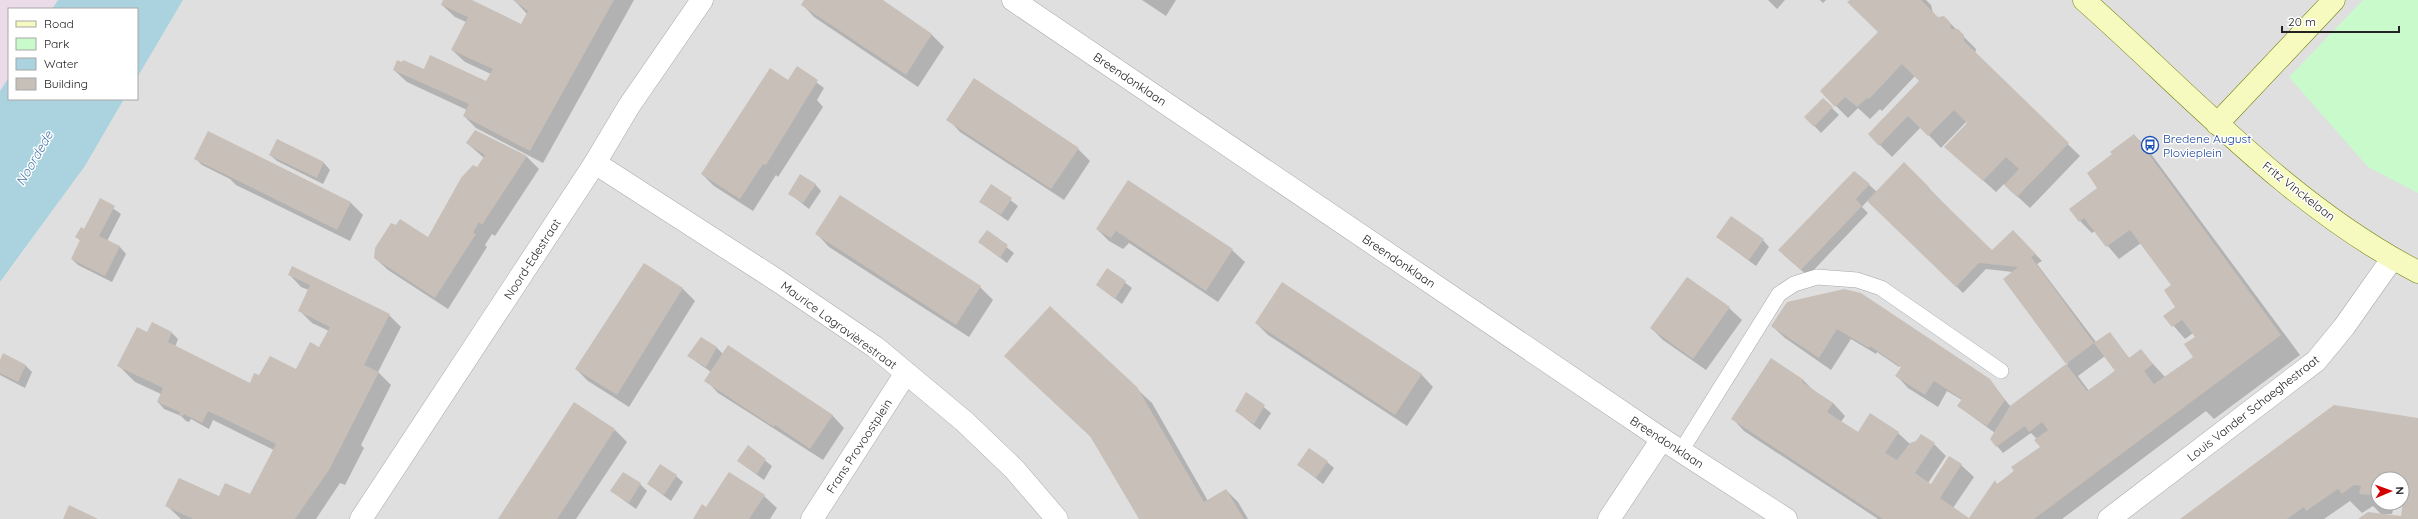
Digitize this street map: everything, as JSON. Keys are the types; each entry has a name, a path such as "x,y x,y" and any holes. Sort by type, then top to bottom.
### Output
{"street":[{"name":"Noord-Edestraat","path":"361,519 595,163 629,106 702,0"},
{"name":"Breendonklaan","path":"1013,0 1681,452 1786,519"},
{"name":"Fritz Vinckelaan","path":"2084,0 2140,50 2217,124 2311,203 2392,258 2418,272"},
{"path":"2217,124 2334,0"},
{"name":"Maurice Lagravièrestraat","path":"595,163 784,285 875,347 965,422 1014,469 1057,519"},
{"name":"Louis Vander Schaeghestraat","path":"2109,519 2316,361 2369,293 2392,258"},
{"name":"Frans Provoostplein","path":"812,519 906,373"},
{"path":"1609,519 1662,439"}],"lane":[{"path":"1681,452 1779,294 1794,284 1817,277 1857,280 1881,288 2000,371"}],"shaded area":[{"path":"0,0 58,0 53,8 8,8 8,79 0,91"},
{"path":"183,0 2418,0 2418,519 0,519 0,282 85,166 123,100 138,100 138,76"}],"green space":[{"path":"2363,0 2418,0 2418,193 2368,167 2289,77"}],"water":[{"path":"58,0 183,0 138,76 138,8 53,8"},
{"name":"Noordede","path":"8,79 8,100 123,100 85,166 0,282 0,91"}],"building":[{"path":"443,0 472,0 521,24 528,11 513,0 614,0 530,151 463,116 469,104 393,70 397,60 402,62 403,60 424,69 430,55 486,81 493,69 451,50 468,17 441,5"},
{"path":"804,0 883,0 932,34 906,75 801,5"},
{"path":"1850,0 1921,0 1938,17 1944,16 1950,22 1951,29 1958,29 1964,35 1964,41 2069,143 2017,197 2004,185 2019,169 2006,157 1983,181 1944,147 1967,123 1954,110 1928,136 1908,116 1879,146 1868,134 1919,81 1902,64 1869,99 1867,98 1857,107 1845,97 1835,107 1820,91 1878,32 1847,2"},
{"path":"797,66 818,80 766,165 763,164 740,199 701,174 770,68 788,80"},
{"path":"974,78 1079,148 1051,189 946,120"},
{"path":"1823,98 1833,107 1814,127 1804,117"},
{"path":"475,130 527,156 482,225 479,222 473,233 476,234 435,298 374,258 375,248 391,223 396,225 400,219 428,237 461,178 473,165 477,167 485,155 466,143"},
{"path":"208,131 351,202 337,230 194,159"},
{"path":"2134,134 2281,335 2034,519 1883,519 1731,419 1771,358 1804,380 1802,382 1833,403 1827,412 1858,432 1870,413 1899,432 1885,453 1897,460 1910,443 1916,441 1921,434 1935,443 1915,473 1931,484 1949,456 1962,464 1940,498 1969,518 1995,480 1997,484 2014,471 2011,467 2040,447 2034,440 2048,430 2042,422 2029,432 2025,426 1996,447 1990,439 2010,406 2066,364 2087,391 2115,371 2094,343 2110,332 2129,358 2141,349 2153,364 2144,371 2154,384 2193,357 2184,344 2195,337 2182,320 2172,327 2163,316 2175,307 2164,290 2171,285 2130,230 2106,247 2084,218 2079,222 2069,209 2097,188 2087,173 2112,154 2110,152"},
{"path":"277,139 324,162 317,178 269,155"},
{"path":"1904,162 1929,187 1928,188 1992,250 2013,230 2036,254 2031,257 2094,343 2066,364 2003,279 2018,267 1979,263 1956,287 1867,201"},
{"path":"1854,171 1870,184 1856,199 1862,206 1801,270 1778,250"},
{"path":"800,174 816,184 803,203 788,194"},
{"path":"1128,180 1233,249 1206,291 1116,231 1111,238 1096,229"},
{"path":"991,184 1012,198 1001,215 979,202"},
{"path":"840,195 981,286 956,325 815,234"},
{"path":"100,198 115,206 99,236 120,246 105,276 71,259 80,240 75,237 81,227 84,229"},
{"path":"1731,216 1764,239 1749,260 1716,237"},
{"path":"987,230 1008,245 1000,258 978,242"},
{"path":"644,263 683,288 617,395 575,369"},
{"path":"292,266 390,314 364,365 379,372 329,470 295,519 193,519 165,506 179,478 219,496 225,483 250,494 276,444 208,411 202,423 184,414 183,416 179,415 180,412 157,402 163,388 117,366 137,327 147,332 152,322 172,332 168,342 250,383 254,373 259,375 270,356 296,369 310,342 319,347 330,327 298,311 310,285 288,275"},
{"path":"1107,268 1126,281 1115,299 1096,285"},
{"path":"1687,277 1730,307 1693,359 1650,328"},
{"path":"1282,282 1422,374 1395,415 1255,323"},
{"path":"1844,289 1861,293 1990,379 2005,400 1987,426 1957,406 1962,399 1934,381 1925,395 1895,376 1901,367 1870,346 1869,348 1837,329 1819,358 1771,326 1787,302"},
{"path":"1050,306 1137,387 1204,502 1226,489 1244,519 1139,519 1090,436 1004,356"},
{"path":"701,337 717,347 706,367 687,356"},
{"path":"728,345 833,415 810,449 775,425 774,427 704,381"},
{"path":"3,353 26,365 18,382 0,373 0,360"},
{"path":"1246,392 1265,405 1254,424 1235,411"},
{"path":"574,402 615,429 571,498 557,519 498,519"},
{"path":"2334,405 2418,418 2418,519 2358,519 2368,512 2401,516 2402,511 2410,511 2410,471 2370,471 2370,495 2359,494 2361,486 2354,485 2342,494 2338,489 2306,511 2304,507 2287,519 2180,519"},
{"path":"748,445 766,459 757,474 737,461"},
{"path":"1309,448 1328,461 1316,478 1297,465"},
{"path":"660,464 677,475 664,495 647,484"},
{"path":"623,472 641,483 629,503 610,491"},
{"path":"729,472 765,495 749,519 693,519 702,504 706,507"},
{"path":"69,505 98,519 63,519"}],"place":[{"name":"Bredene August Plovieplein","path":"2150,145"}]}
